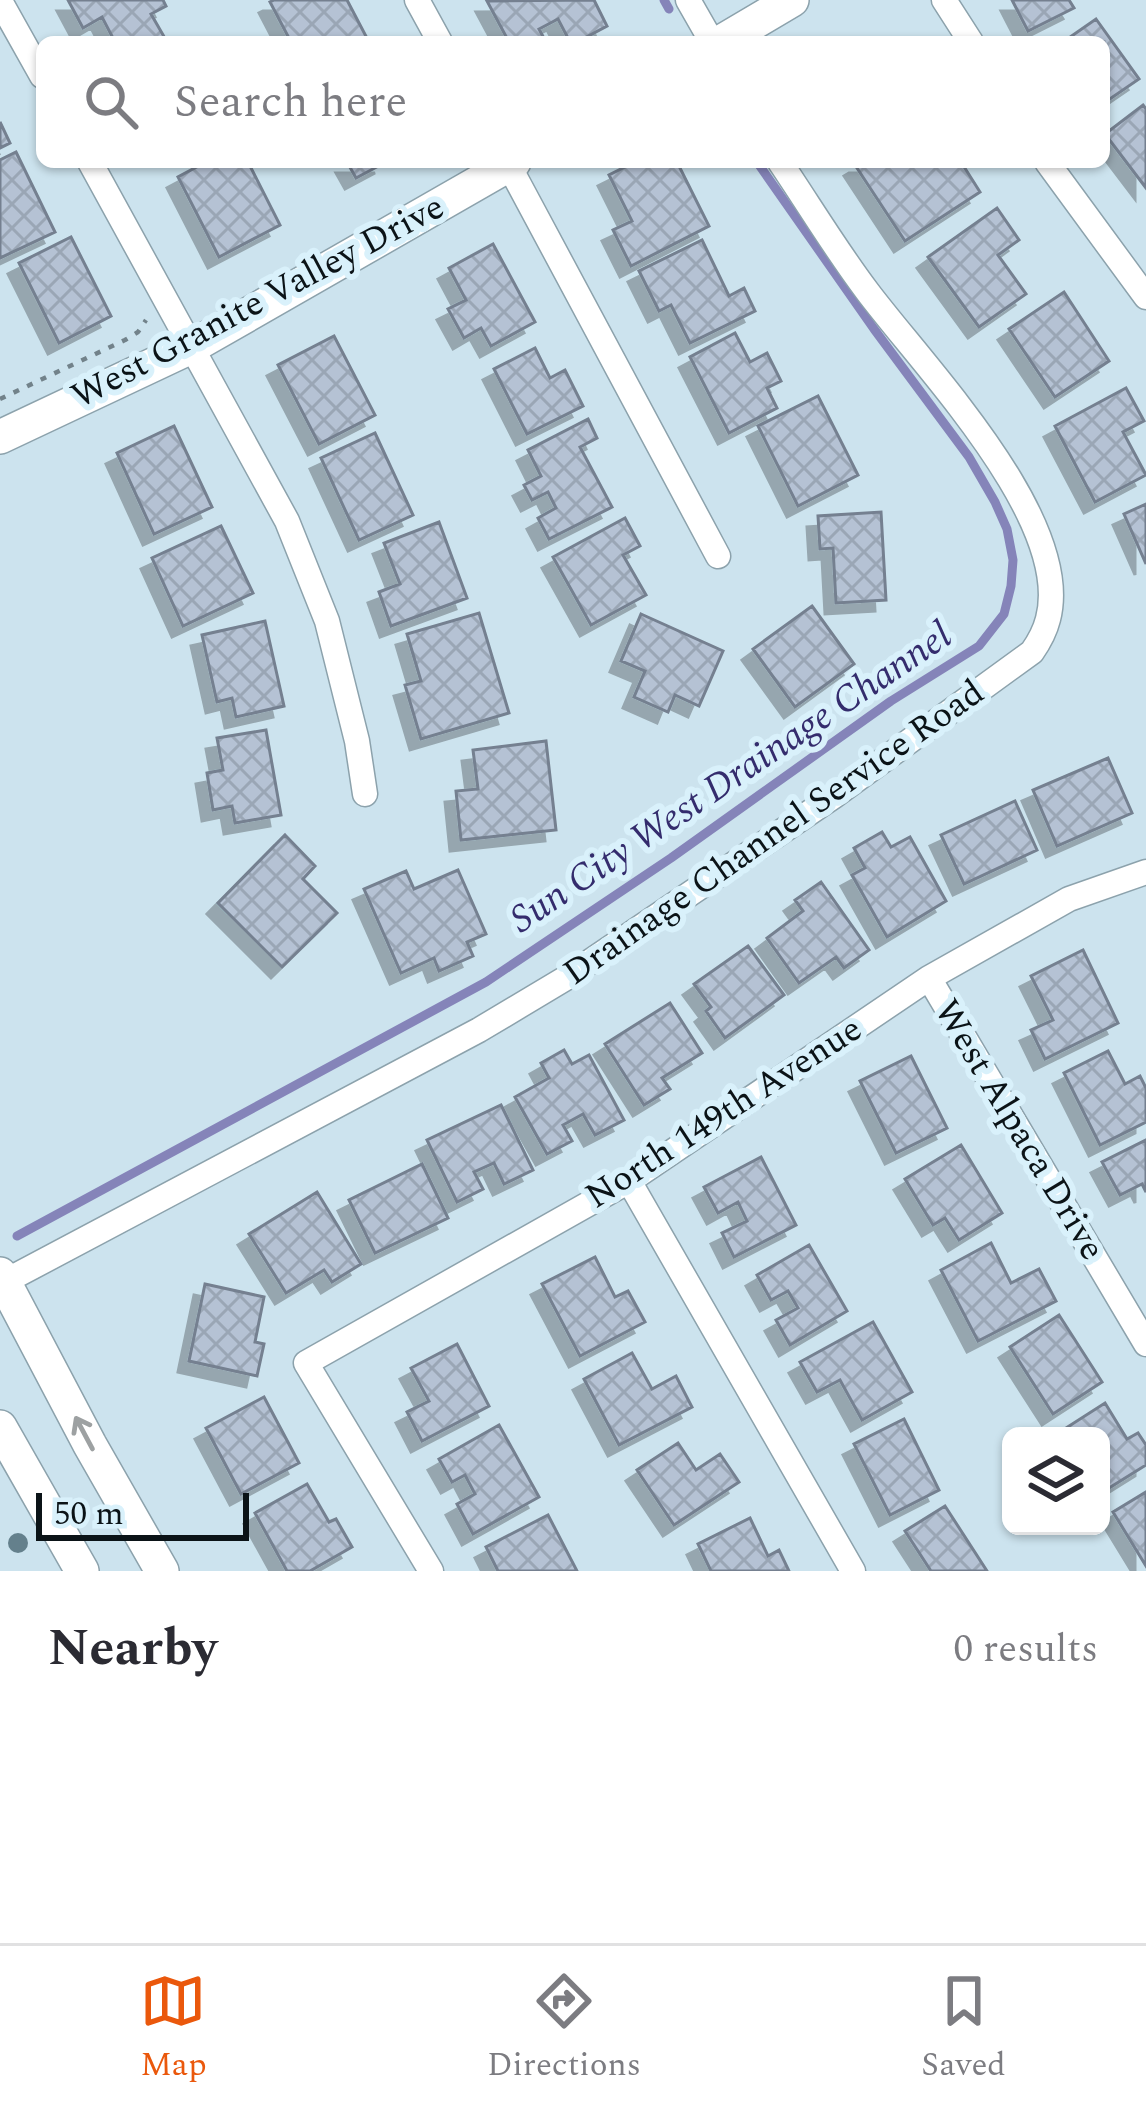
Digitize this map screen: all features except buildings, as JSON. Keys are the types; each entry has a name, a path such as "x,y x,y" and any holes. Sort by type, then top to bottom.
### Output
{"street":[{"path":"417,0 437,36"},
{"path":"688,0 718,36"},
{"path":"728,36 792,0"},
{"path":"944,0 967,36"},
{"path":"0,2 36,65"},
{"path":"93,168 287,521 327,621 365,794"},
{"name":"West Granite Valley Drive","path":"0,437 193,346 501,168"},
{"path":"513,168 718,556"},
{"name":"Drainage Channel Service Road","path":"1,1280 479,1030 566,978 834,796 1032,652 1048,619 1050,591 1044,551 1019,494 950,392 868,293 784,168"},
{"path":"1051,168 1146,297"},
{"name":"North 149th Avenue","path":"430,1571 306,1363 628,1181 929,978 1070,899 1146,872"},
{"name":"West Alpaca Drive","path":"929,978 1146,1344"},
{"path":"628,1181 853,1571"},
{"path":"1,1280 162,1571"},
{"path":"0,1427 82,1571"}],"path":[{"path":"0,399 138,332 145,324 146,307"}],"waterway":[{"name":"Sun City West Drainage Channel","path":"664,0 669,9"},
{"name":"Sun City West Drainage Channel","path":"17,1236 486,982 891,701 979,646 1004,614 1013,560 995,502 969,457 761,168"}]}
